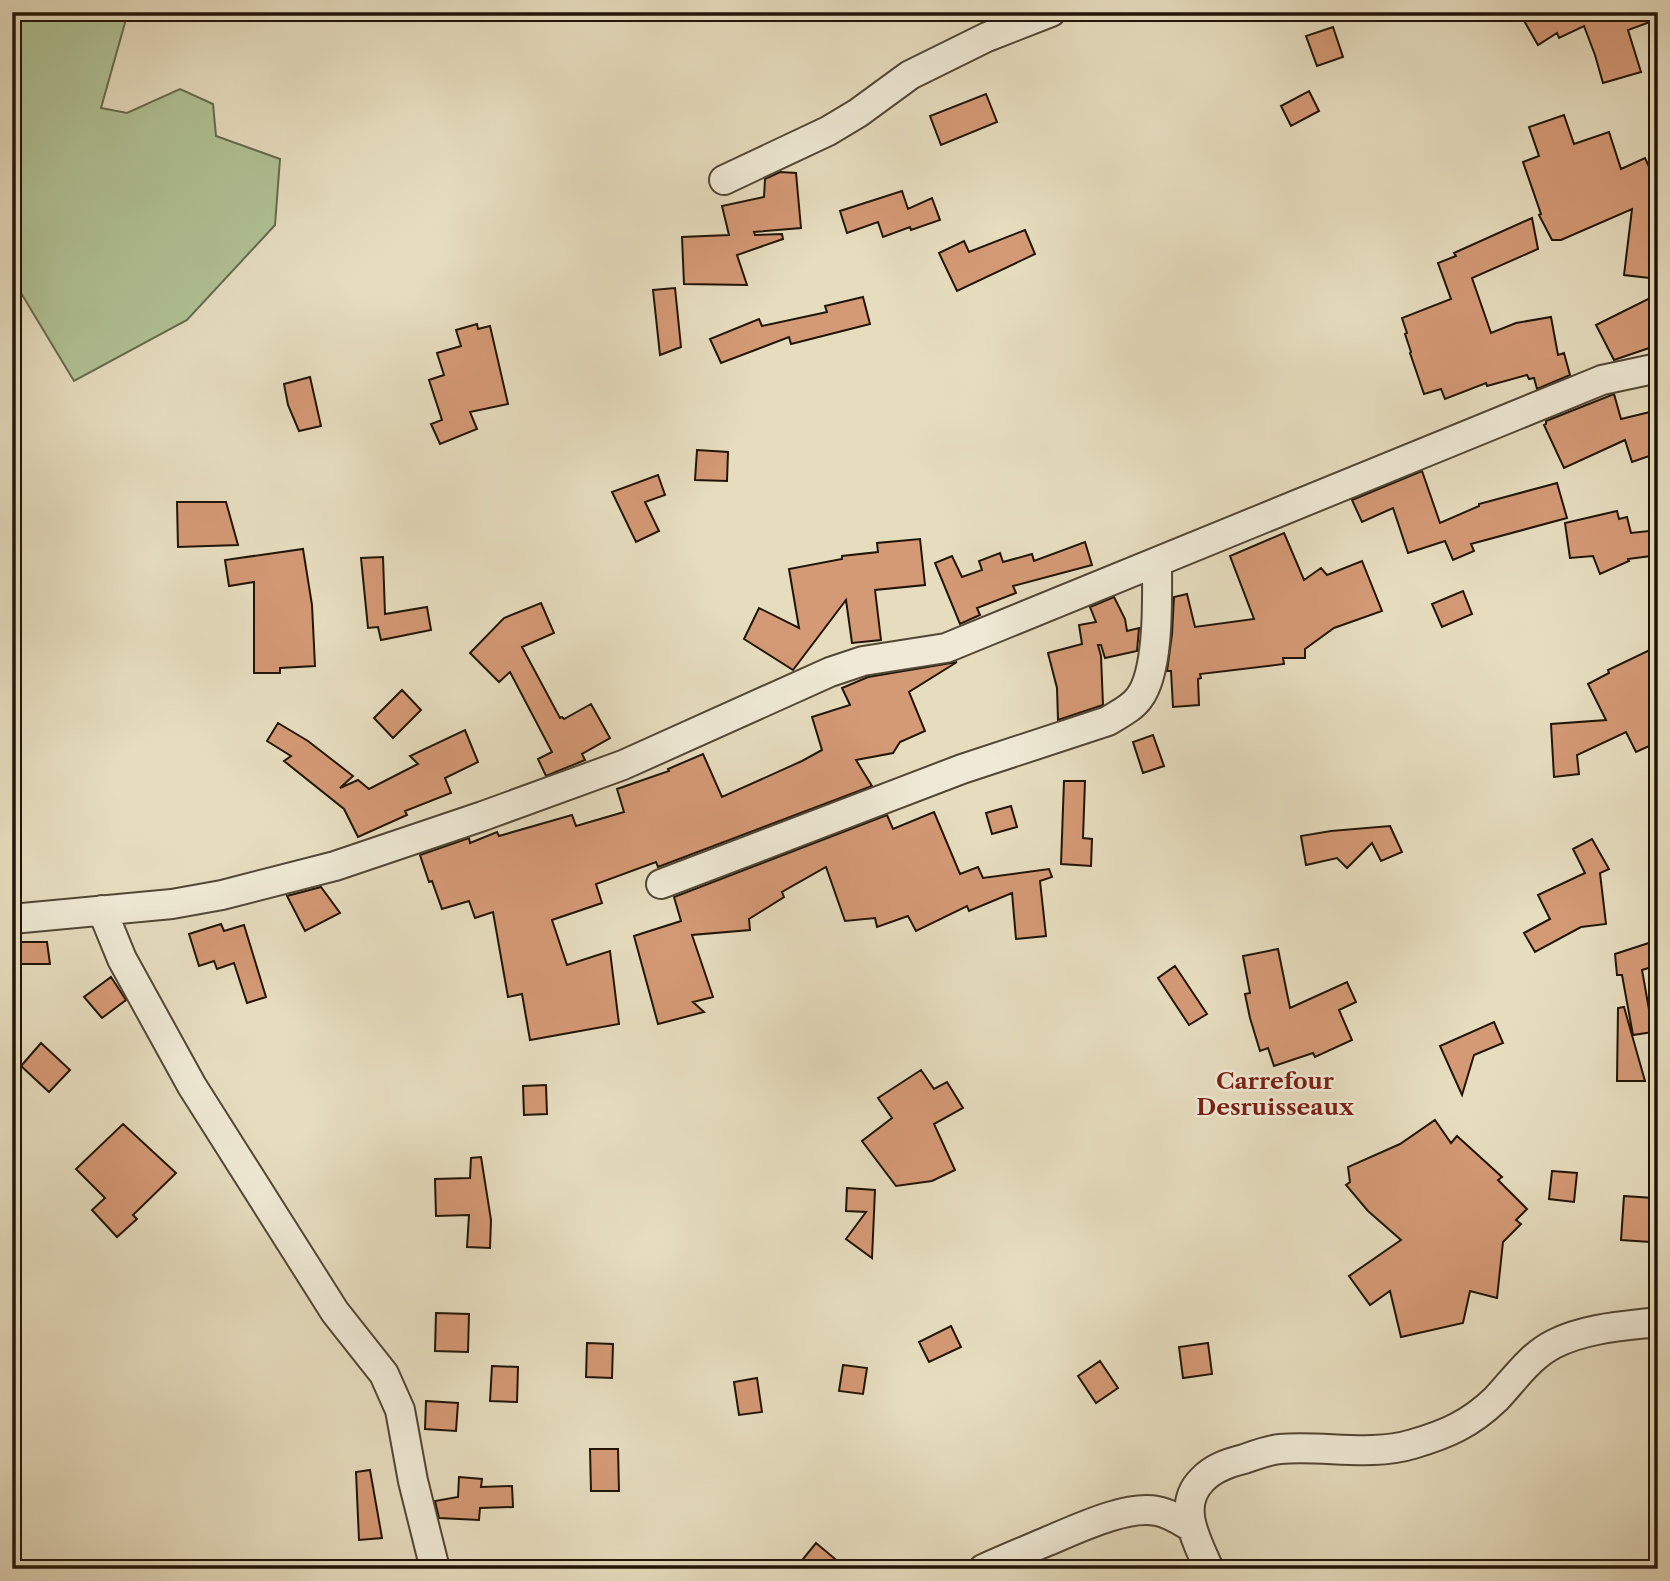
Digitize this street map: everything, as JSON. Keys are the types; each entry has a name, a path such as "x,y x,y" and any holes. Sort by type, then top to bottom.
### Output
{"street":[{"path":"724,180 828,131 910,75 986,37 1051,12"},
{"path":"12,919 172,904 222,895 347,862 623,765 830,672 863,661 946,648 1602,380 1658,368"},
{"path":"661,884 962,769 1108,721 1126,710 1140,698 1153,657 1157,612 1157,562"},
{"path":"102,910 122,959 192,1086 335,1312 384,1374 400,1409 413,1481 435,1569"},
{"path":"1209,1569 1191,1527 1190,1502 1193,1490 1213,1470 1279,1449 1393,1449 1414,1444 1455,1430 1479,1414 1529,1362 1552,1345 1573,1336 1658,1322"},
{"path":"983,1569 1115,1515 1157,1511 1173,1516 1191,1527"}],"green space":[{"path":"12,12 128,12 101,108 127,113 180,89 213,104 216,136 280,159 275,225 187,320 74,381 12,278"}],"building":[{"path":"1519,12 1658,12 1658,19 1628,30 1641,72 1603,83 1584,26 1559,38 1557,33 1538,45"},
{"path":"1333,27 1343,57 1317,66 1306,36"},
{"path":"1309,91 1319,111 1291,126 1281,106"},
{"path":"986,94 997,122 941,145 930,116"},
{"path":"1564,115 1574,144 1609,132 1621,169 1645,158 1658,186 1658,279 1624,275 1632,209 1561,240 1552,240 1539,215 1541,214 1523,162 1539,156 1529,127"},
{"path":"780,172 796,173 801,228 754,232 755,235 782,234 783,239 737,255 747,285 684,284 682,237 729,235 722,206 764,197 765,179"},
{"path":"902,191 908,209 932,198 940,220 883,237 878,222 847,233 840,211"},
{"path":"1532,218 1538,249 1472,278 1491,333 1516,323 1551,317 1558,355 1564,353 1570,375 1537,389 1534,378 1529,379 1527,375 1487,386 1486,383 1445,399 1441,389 1424,394 1402,318 1451,299 1438,263 1456,256 1454,253"},
{"path":"1025,230 1035,254 957,291 939,253 964,241 969,252"},
{"path":"675,288 681,347 660,355 653,290"},
{"path":"1658,294 1658,345 1614,360 1596,325"},
{"path":"863,297 870,324 791,344 789,337 721,363 710,339 759,319 762,326 827,312 825,306"},
{"path":"477,324 478,329 490,326 508,404 470,412 477,429 440,444 431,424 442,420 429,380 444,375 437,353 461,346 456,330"},
{"path":"310,377 321,426 299,431 288,405 284,384"},
{"path":"1614,394 1621,419 1658,410 1658,453 1632,462 1625,440 1564,468 1544,425 1546,421"},
{"path":"697,450 728,452 727,481 695,480"},
{"path":"1422,471 1440,523 1479,504 1557,483 1567,518 1471,544 1474,551 1453,560 1445,541 1408,553 1393,508 1362,522 1352,500"},
{"path":"658,475 665,495 645,502 659,531 636,542 612,492"},
{"path":"177,502 226,502 238,545 178,547"},
{"path":"1617,511 1619,519 1627,517 1631,533 1658,530 1658,555 1628,559 1629,561 1600,574 1593,556 1570,558 1565,523"},
{"path":"1284,533 1304,580 1321,568 1327,575 1362,561 1382,611 1334,628 1305,649 1305,658 1283,658 1284,664 1200,674 1199,705 1173,707 1171,671 1167,671 1174,597 1187,594 1195,627 1254,619 1230,556"},
{"path":"920,539 925,585 875,590 881,640 852,643 846,600 793,670 744,639 759,608 799,628 789,569 842,559 842,556 878,552 877,543"},
{"path":"1085,542 1092,565 1013,586 1016,593 977,608 980,615 960,624 935,563 952,556 962,577 982,570 979,561 1000,553 1003,562 1032,554 1034,561"},
{"path":"303,549 312,605 315,666 280,668 280,673 254,673 254,582 229,586 225,560"},
{"path":"383,557 385,614 427,607 431,630 381,640 378,627 368,628 361,558"},
{"path":"1463,591 1472,614 1442,627 1432,604"},
{"path":"1114,597 1125,619 1127,631 1139,628 1137,651 1105,658 1101,645 1098,645 1103,705 1058,720 1057,688 1048,653 1082,644 1079,625 1096,622 1090,607"},
{"path":"541,603 554,633 522,647 560,718 564,719 591,704 610,738 582,754 585,760 546,776 538,759 552,752 510,672 499,682 470,653 504,618"},
{"path":"1658,646 1658,742 1636,752 1626,732 1577,755 1579,774 1554,777 1551,724 1606,720 1588,684 1609,673 1608,670"},
{"path":"957,662 909,692 925,731 900,742 893,753 856,760 872,786 658,867 656,862 596,884 602,903 552,920 567,965 610,951 619,1024 530,1040 522,994 508,997 493,912 475,918 469,901 442,909 432,881 429,882 420,855 469,838 470,843 497,832 499,836 572,815 576,826 624,812 617,789 669,771 668,769 703,754 722,797 822,750 812,717 850,705 842,688 868,677"},
{"path":"402,690 421,710 393,738 374,718"},
{"path":"278,723 308,741 353,776 340,788 358,780 369,789 418,764 410,756 465,730 478,762 445,778 451,793 405,811 407,815 358,837 344,809 284,761 291,756 267,741"},
{"path":"1153,735 1164,766 1143,773 1133,742"},
{"path":"1064,781 1085,781 1083,838 1092,839 1091,866 1061,864"},
{"path":"1011,806 1017,827 992,834 986,813"},
{"path":"934,812 960,874 978,867 983,878 1049,869 1052,877 1040,881 1046,936 1016,939 1012,893 969,911 967,906 916,931 908,916 877,927 875,918 845,921 826,867 782,892 784,897 749,919 750,930 692,935 713,997 693,1002 704,1012 658,1024 634,936 681,921 674,897 887,815 893,829"},
{"path":"1390,826 1402,852 1381,861 1372,843 1347,868 1337,858 1306,865 1301,836"},
{"path":"1592,839 1609,869 1600,873 1606,924 1581,927 1535,952 1524,933 1550,919 1538,895 1585,873 1573,849"},
{"path":"321,887 340,913 305,931 287,896"},
{"path":"221,924 224,931 244,925 266,997 247,1003 234,963 217,969 214,961 199,966 189,934"},
{"path":"1658,940 1658,965 1642,970 1653,1032 1633,1035 1622,975 1617,975 1615,954"},
{"path":"16,942 47,942 50,964 17,964"},
{"path":"1278,949 1290,1008 1347,982 1356,1002 1339,1010 1352,1040 1315,1057 1313,1053 1274,1066 1268,1048 1260,1051 1245,994 1250,993 1243,956"},
{"path":"1175,966 1207,1014 1189,1025 1158,978"},
{"path":"111,977 126,1000 102,1018 84,997"},
{"path":"1624,1007 1645,1081 1617,1081 1618,1008"},
{"path":"1494,1022 1503,1043 1474,1055 1462,1095 1440,1046"},
{"path":"41,1043 70,1070 49,1092 21,1066"},
{"path":"921,1070 934,1089 947,1082 963,1108 934,1124 955,1170 932,1181 896,1186 862,1141 892,1118 878,1098"},
{"path":"546,1085 547,1114 524,1115 523,1086"},
{"path":"1435,1120 1451,1143 1457,1136 1502,1177 1498,1180 1527,1209 1516,1220 1521,1224 1503,1242 1497,1298 1470,1291 1463,1323 1401,1337 1390,1291 1370,1305 1349,1276 1401,1240 1368,1211 1346,1185 1350,1182 1348,1167 1400,1144"},
{"path":"123,1124 176,1173 133,1215 137,1219 117,1237 92,1210 105,1198 76,1169"},
{"path":"481,1157 491,1220 490,1248 467,1247 469,1215 436,1216 435,1179 470,1178 471,1158"},
{"path":"1552,1171 1577,1173 1574,1202 1549,1199"},
{"path":"847,1188 875,1190 872,1258 846,1239 866,1212 846,1211"},
{"path":"1624,1196 1653,1198 1650,1242 1621,1240"},
{"path":"436,1313 469,1314 468,1352 435,1351"},
{"path":"951,1326 961,1347 929,1362 919,1342"},
{"path":"587,1343 613,1344 612,1378 586,1377"},
{"path":"1208,1343 1212,1374 1183,1378 1179,1347"},
{"path":"1100,1361 1118,1388 1096,1403 1078,1376"},
{"path":"843,1365 867,1368 863,1394 839,1391"},
{"path":"492,1366 518,1367 517,1402 490,1401"},
{"path":"757,1378 762,1412 739,1415 734,1382"},
{"path":"426,1401 458,1403 456,1431 425,1429"},
{"path":"590,1449 618,1449 619,1491 591,1491"},
{"path":"370,1470 382,1538 359,1540 356,1472"},
{"path":"459,1477 482,1479 481,1487 512,1486 513,1507 480,1508 479,1520 439,1518 435,1501 458,1497"},
{"path":"816,1543 847,1569 795,1569"}],"district":[{"name":"Carrefour Desruisseaux","path":"1275,1094"}]}
